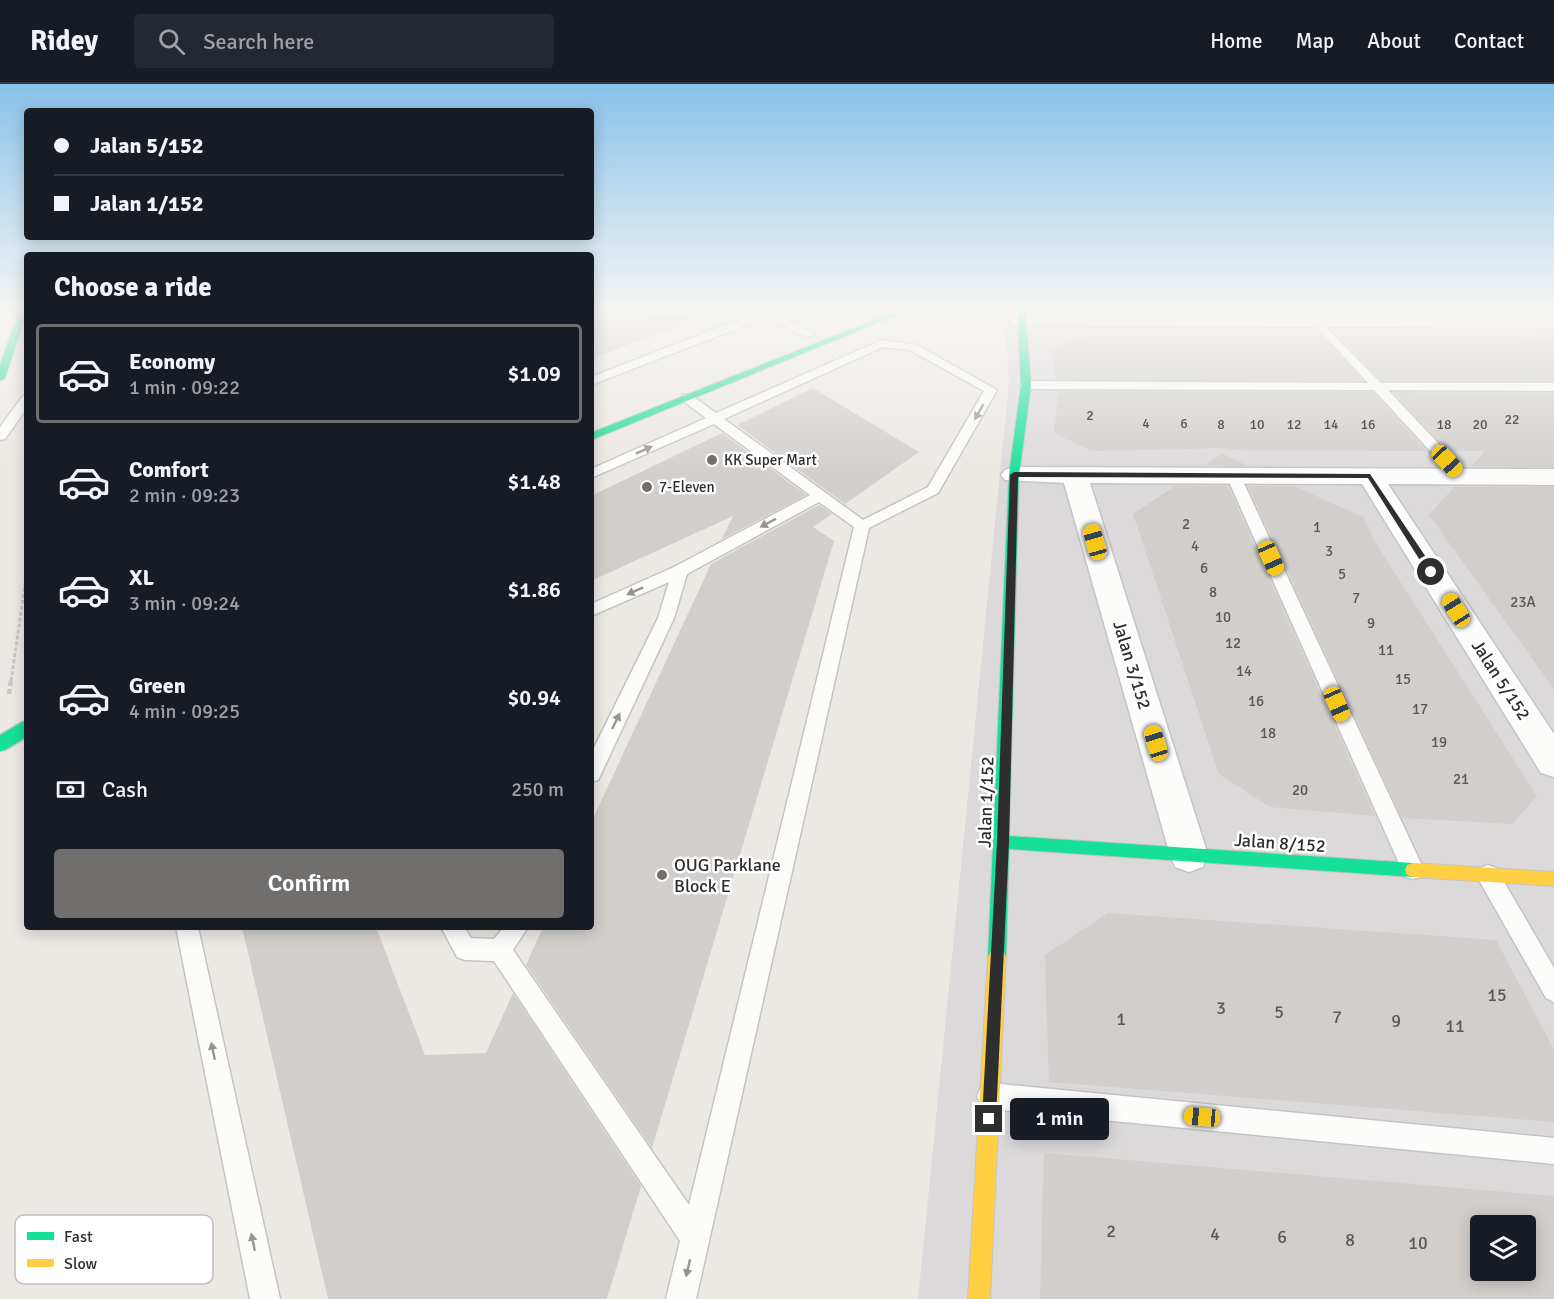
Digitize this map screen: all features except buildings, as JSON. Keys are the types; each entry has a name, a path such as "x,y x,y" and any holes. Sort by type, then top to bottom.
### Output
{"main road":[{"path":"594,421 735,365"},
{"path":"594,436 770,365"},
{"name":"Jalan 1/152","path":"979,1299 1003,842 1014,475 1026,385 1025,365"},
{"path":"675,389 687,398"},
{"path":"0,744 24,730"},
{"name":"Jalan 8/152","path":"1003,842 1554,879"}],"street":[{"path":"1014,475 1554,477"},
{"name":"Jalan 3/152","path":"1075,475 1189,855"},
{"name":"Jalan 5/152","path":"1370,476 1554,763"}],"lane":[{"path":"594,380 630,365"},
{"path":"594,473 834,365"},
{"path":"681,1299 862,526 933,490 991,390 945,365"},
{"path":"1360,365 1461,476"},
{"path":"1026,385 1554,387"},
{"path":"687,398 862,526"},
{"path":"0,436 24,403"},
{"path":"1233,475 1413,870"},
{"path":"594,609 680,571 819,496"},
{"path":"594,768 666,618 680,571"},
{"path":"1488,875 1554,990"},
{"path":"188,930 265,1299"},
{"path":"454,930 465,949 500,950"},
{"path":"500,950 515,930"},
{"path":"500,950 695,1238"},
{"path":"990,1096 1554,1151"}],"path":[{"path":"8,696 24,591"}],"shaded area":[{"path":"1008,365 1554,365 1554,1299 918,1299 1009,383"}],"traffic: fast":[{"path":"0,378 5,365"},
{"path":"594,436 770,365"},
{"path":"997,957 1014,475 1026,385 1025,365"},
{"path":"0,744 24,730"},
{"path":"1003,842 1413,870"}],"traffic: slow":[{"path":"1413,870 1554,879"},
{"path":"979,1299 997,957"}],"place":[{"name":"KK Super Mart","path":"712,460"},
{"name":"7-Eleven","path":"647,487"},
{"name":"OUG Parklane Block E","path":"662,875"}],"route":[{"path":"989,1119 1003,842 1014,475 1370,476 1431,572"}]}
